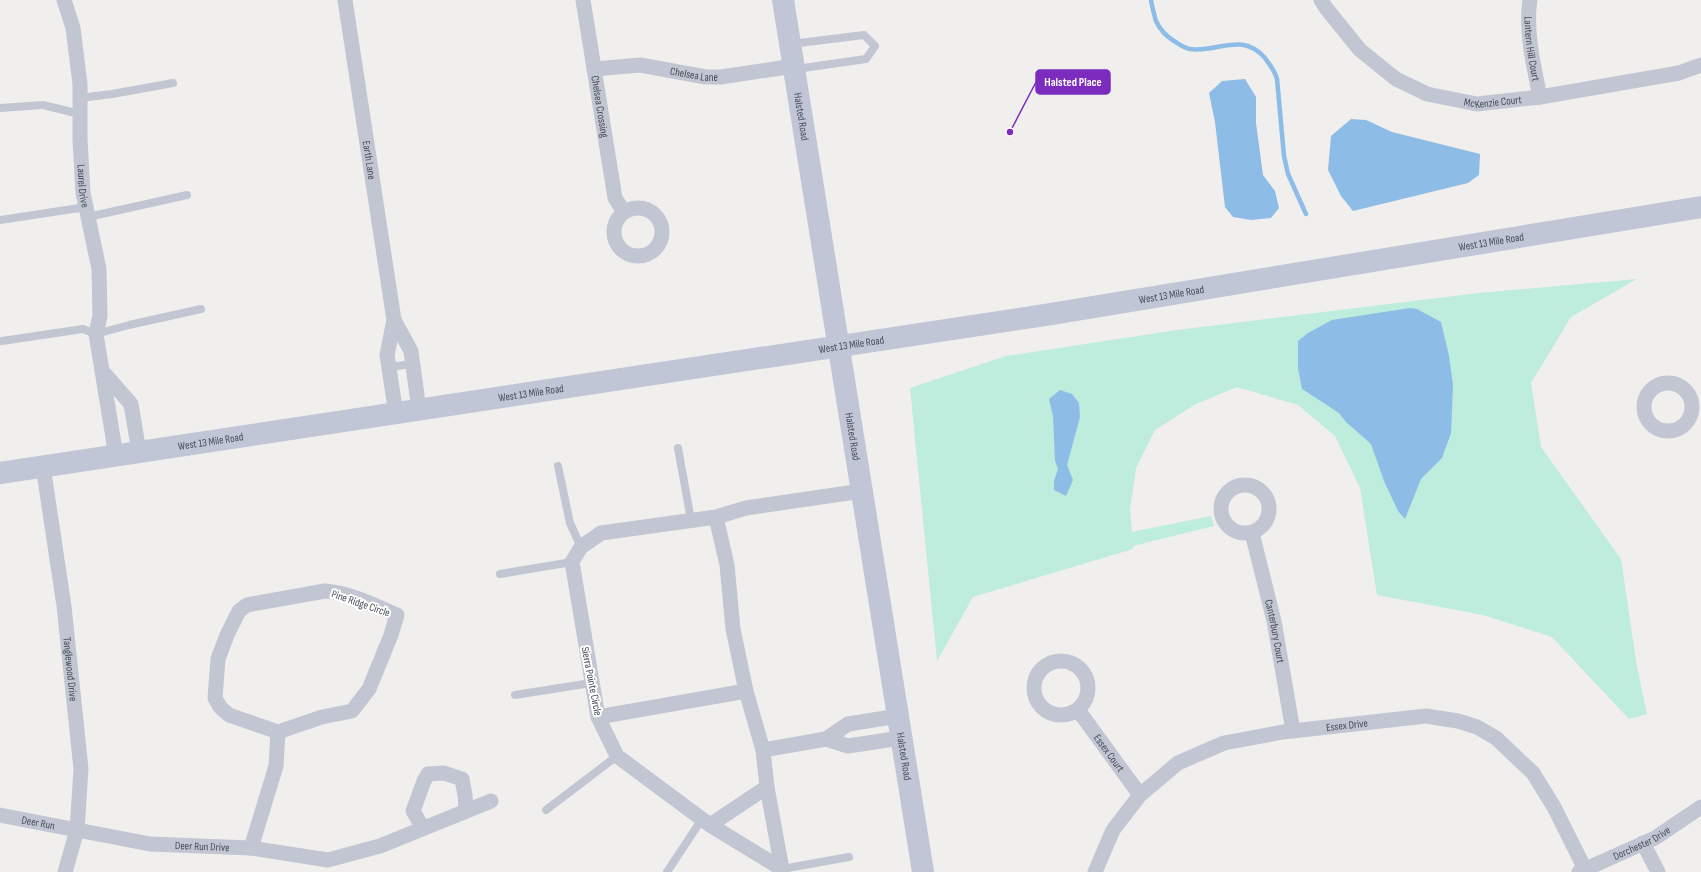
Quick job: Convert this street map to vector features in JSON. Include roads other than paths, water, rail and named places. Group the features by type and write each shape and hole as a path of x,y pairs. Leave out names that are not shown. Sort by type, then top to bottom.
{"street":[{"name":"Laurel Drive","path":"64,0 73,28 80,84 83,193 99,269 100,316 96,334 116,456"},
{"name":"Earth Lane","path":"345,0 394,320 387,355 396,414"},
{"name":"Chelsea Crossing","path":"583,0 615,198 624,212"},
{"name":"Halsted Road","path":"783,0 923,872"},
{"name":"McKenzie Court","path":"1321,0 1360,50 1396,79 1427,94 1477,104 1540,97 1679,73 1701,65"},
{"name":"Lantern Hill Court","path":"1530,0 1529,26 1533,64 1540,97"},
{"name":"Chelsea Lane","path":"594,69 640,65 706,77 721,77 794,68"},
{"name":"West 13 Mile Road","path":"0,473 1045,315 1701,207"},
{"name":"Earth Lane","path":"394,320 411,351 419,410"},
{"path":"103,372 131,404 139,452"},
{"name":"Tanglewood Drive","path":"43,466 64,606 81,769 77,830 65,872"},
{"path":"572,562 581,547 601,533 716,517 746,508 862,491"},
{"path":"716,517 727,565 733,629 746,691 763,750 767,787 782,870"},
{"name":"Canterbury Court","path":"1252,533 1274,621 1293,731"},
{"name":"Sierra Pointe Circle","path":"572,562 591,683 598,717 617,756 706,822 782,870"},
{"name":"Pine Ridge Circle","path":"325,591 366,602 397,615 391,635 369,689 352,711 322,717 278,732 229,715 220,707 215,698 218,659 238,611 247,604 325,591"},
{"path":"598,717 746,691"},
{"name":"Essex Court","path":"1078,710 1140,795"},
{"path":"763,750 826,739 848,724 898,716"},
{"name":"Essex Drive","path":"1095,872 1113,830 1140,795 1178,763 1224,743 1293,731 1426,716 1477,727 1496,738 1533,773 1554,807 1582,870"},
{"path":"251,848 276,766 278,732"},
{"path":"826,739 848,746 901,738"},
{"path":"424,828 413,811 428,774 435,772 444,773 462,779 464,785 466,811"},
{"path":"706,822 767,787"},
{"name":"Deer Run Drive","path":"77,830 150,844 251,848 330,866 491,801"},
{"name":"Dorchester Drive","path":"1582,870 1655,838 1701,807"},
{"name":"Deer Run","path":"0,815 77,830"},
{"path":"1643,843 1658,872"}],"lane":[{"path":"790,44 864,35 875,46 866,59 794,68"},
{"path":"80,98 174,83"},
{"path":"0,108 43,105 80,114"},
{"path":"0,220 87,212 187,195"},
{"path":"2,341 82,329 96,334 201,309"},
{"path":"389,367 412,364"},
{"path":"678,448 691,520"},
{"path":"558,466 570,522 581,547"},
{"path":"500,574 572,562"},
{"path":"515,695 591,683"},
{"path":"546,810 617,756"},
{"path":"667,872 706,822"},
{"path":"782,870 849,857"}],"water":[{"path":"1245,79 1256,97 1256,123 1263,175 1275,191 1279,208 1271,218 1251,220 1233,217 1225,207 1215,122 1209,93 1222,81"},
{"path":"1351,119 1366,120 1392,132 1480,154 1479,175 1468,183 1353,211 1341,196 1328,170 1331,136"},
{"path":"1410,308 1417,309 1441,322 1449,356 1453,385 1451,433 1442,458 1421,479 1405,519 1398,511 1384,481 1371,444 1346,422 1339,413 1302,389 1298,368 1298,341 1308,333 1332,320"},
{"path":"1060,390 1072,394 1079,403 1080,417 1067,465 1073,480 1066,496 1054,490 1054,481 1058,469 1055,461 1053,416 1049,399"}],"waterway":[{"path":"1151,0 1152,8 1159,27 1168,37 1184,47 1190,49 1200,49 1239,44 1256,50 1269,63 1277,79 1284,156 1288,174 1306,214"}],"place":[{"name":"Halsted Place","path":"1010,132"}]}
